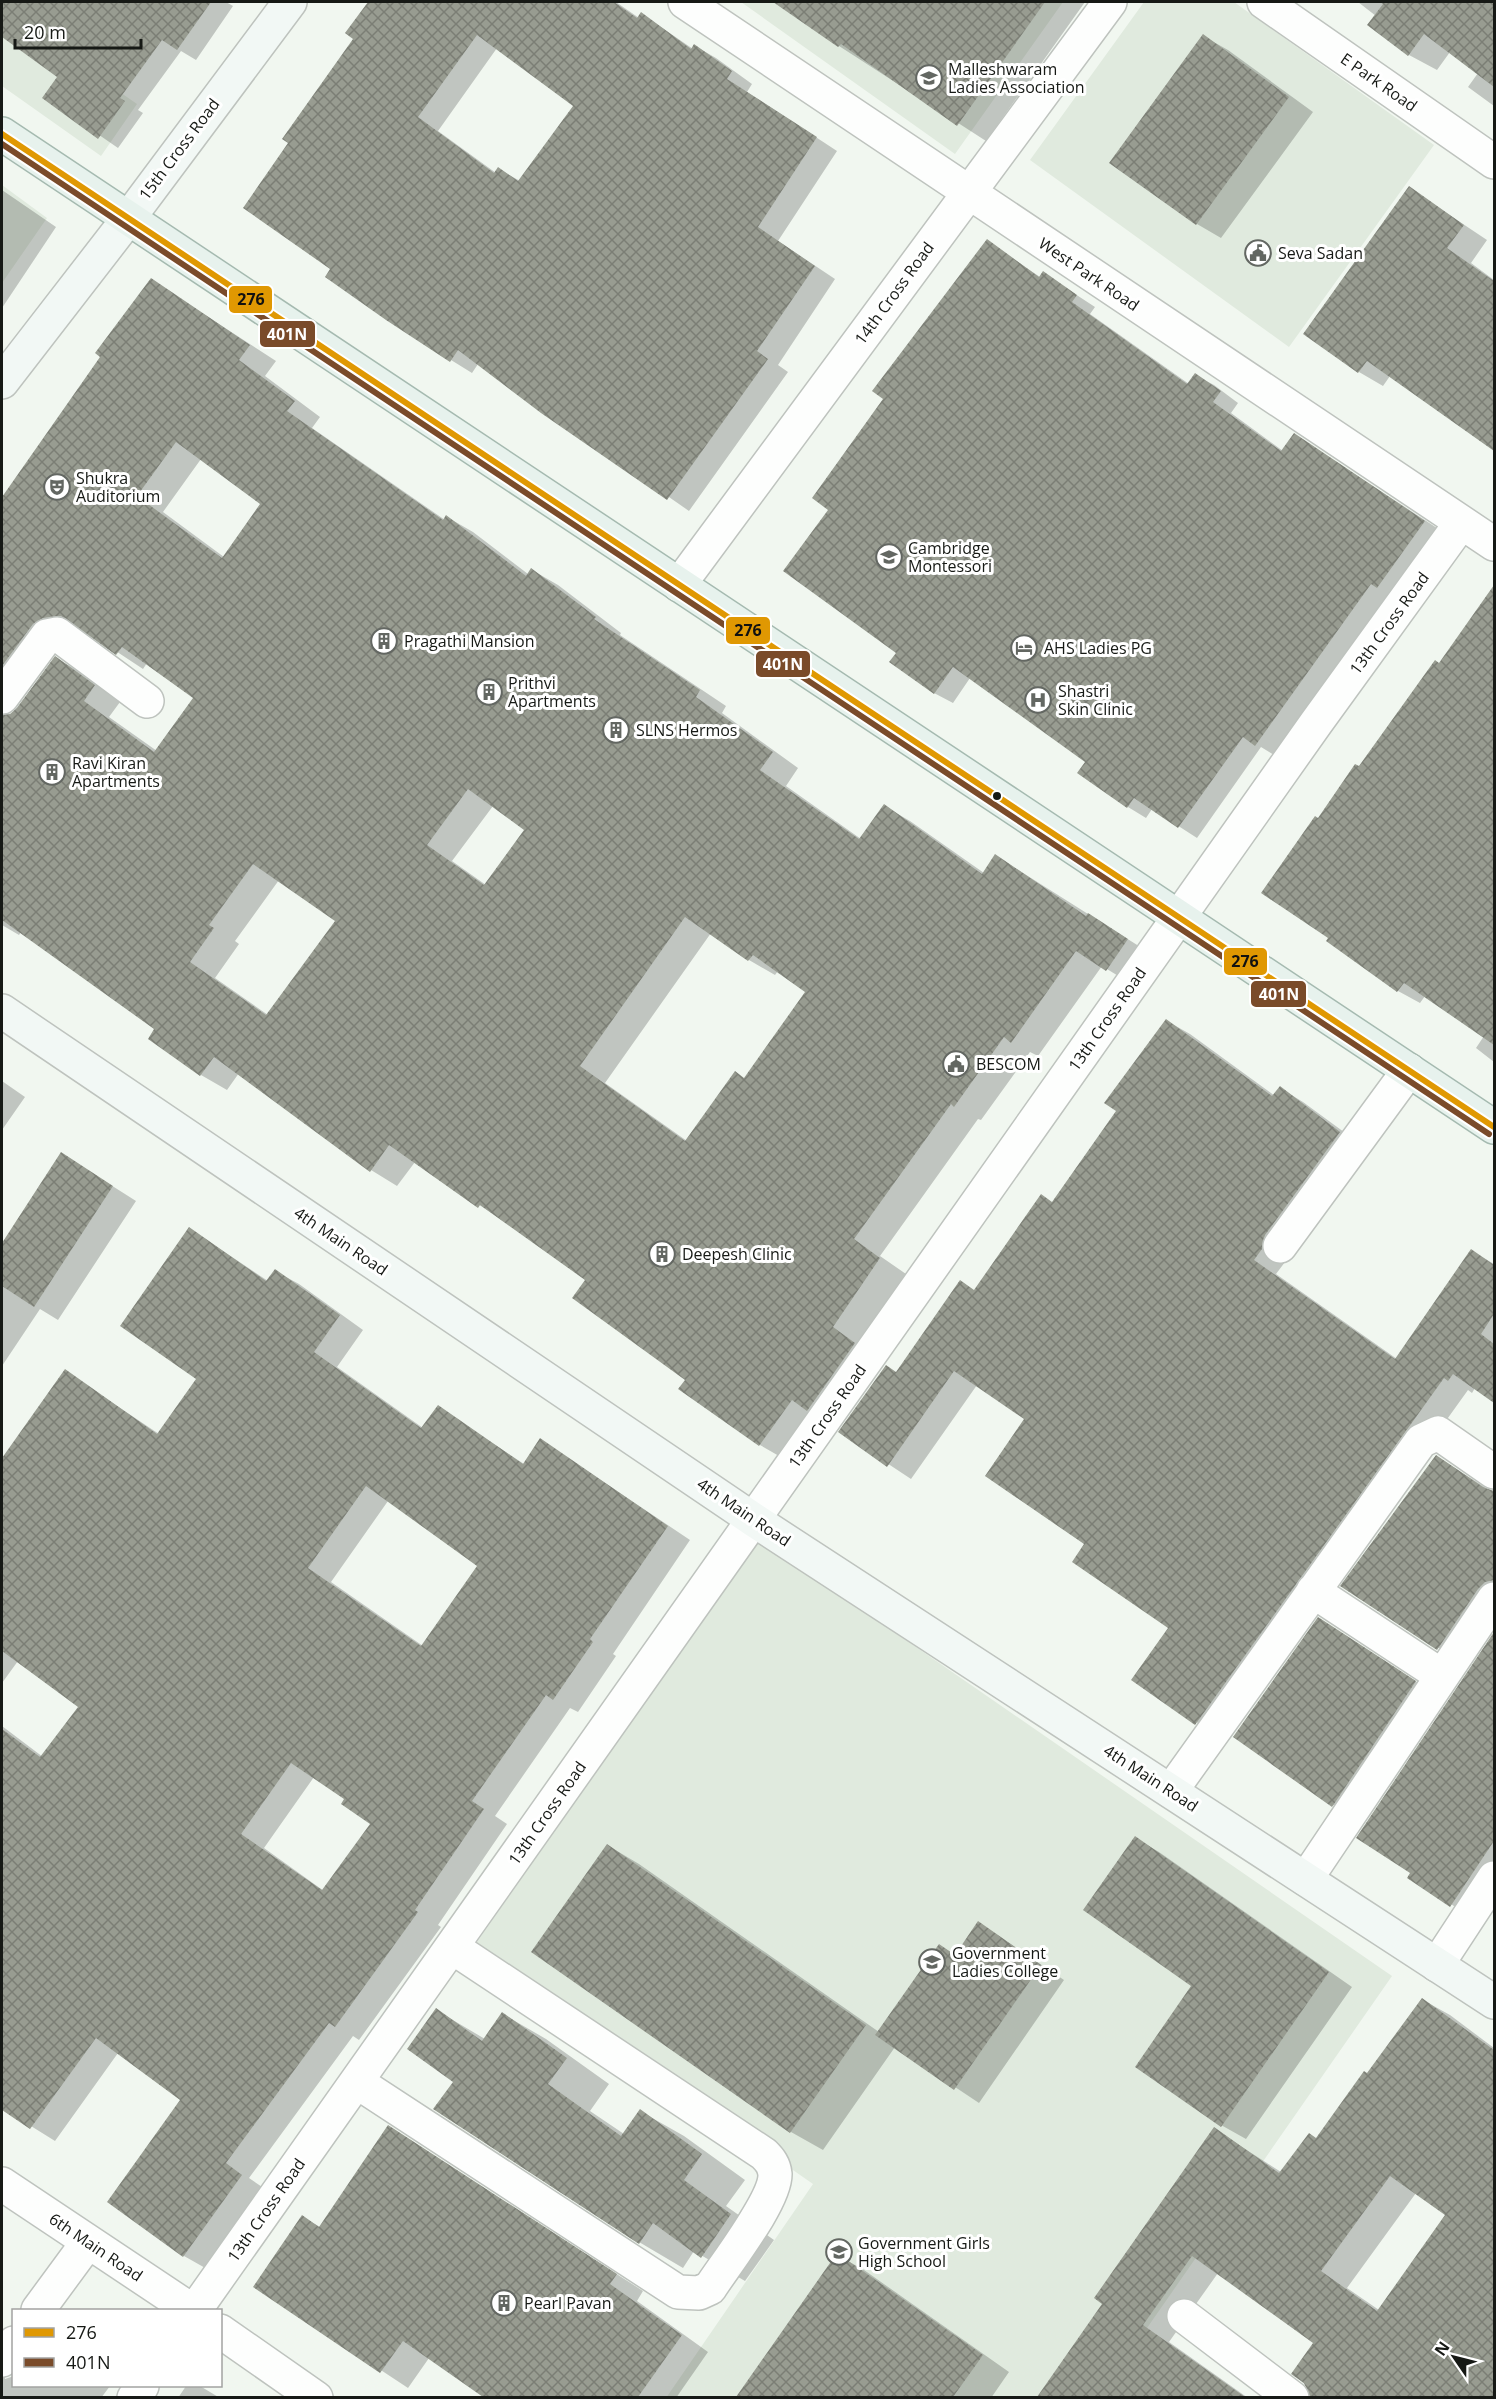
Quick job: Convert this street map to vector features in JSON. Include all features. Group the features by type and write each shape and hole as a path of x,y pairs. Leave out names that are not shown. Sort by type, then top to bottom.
{"main road":[{"path":"2,134 1494,1127"}],"street":[{"name":"15th Cross Road","path":"2,382 128,219 290,2"},
{"name":"West Park Road","path":"686,2 1494,544"},
{"name":"14th Cross Road","path":"679,585 1110,2"},
{"name":"E Park Road","path":"1264,2 1494,162"},
{"name":"13th Cross Road","path":"194,2309 357,2082 1179,917 1461,523"},
{"path":"2,697 47,636 57,634 147,701"},
{"name":"4th Main Road","path":"2,1011 754,1520 1494,2002"},
{"path":"1280,1246 1410,1070"},
{"path":"1171,1791 1425,1437 1438,1433 1494,1472"},
{"path":"1313,1591 1442,1676"},
{"path":"1306,1879 1494,1599"},
{"path":"1437,1965 1494,1878"},
{"path":"357,2082 678,2292 699,2293 710,2288 771,2195 775,2171 771,2161 764,2154 452,1947"},
{"name":"6th Main Road","path":"2,2184 191,2309"},
{"path":"39,2309 88,2242"},
{"path":"1184,2316 1292,2397"},
{"path":"222,2332 316,2397"},
{"path":"2,2360 12,2346"}],"shaded area":[{"path":"2,2 101,2 65,54 137,104 101,156 2,86"},
{"name":"Malleshwaram Ladies Association","path":"741,2 1063,2 955,154"},
{"name":"Seva Sadan","path":"1144,2 1234,2 1434,145 1289,347 1030,160"},
{"path":"2,185 47,218 2,283"},
{"name":"Government Ladies College","path":"757,1537 1392,1976 1099,2397 666,2398 813,2184 473,1948"}],"building":[{"path":"2,2 211,2 177,50 162,40 120,98 125,101 98,139 42,98 57,77 2,37"},
{"path":"368,2 614,2 637,18 641,12 691,49 694,44 732,71 727,79 817,137 758,227 815,266 757,351 768,359 667,500 541,413 458,350 450,362 386,320 325,277 330,269 243,208 288,143 282,139 353,39 345,33","holes":["477,35 573,106 518,181 498,167 494,173 418,117"]},
{"name":"Malleshwaram Ladies Association","path":"773,2 1045,2 957,126 841,44 838,47"},
{"path":"1380,2 1494,2 1494,87 1424,34 1408,56 1367,25 1383,4"},
{"path":"1203,34 1289,97 1196,225 1109,163"},
{"path":"1409,186 1464,225 1447,248 1494,281 1494,451 1367,361 1358,373 1303,334"},
{"path":"987,239 1039,277 1043,271 1077,295 1072,302 1187,384 1195,373 1221,391 1213,402 1281,451 1294,433 1425,521 1377,588 1371,584 1255,746 1243,737 1178,828 1134,798 1127,808 1077,773 1085,762 953,667 934,694 889,662 896,653 783,571 828,510 812,498 883,399 872,391"},
{"path":"151,278 250,345 239,360 295,401 287,411 443,520 446,515 526,576 531,568 596,617 594,619 700,690 696,697 773,752 760,770 859,839 884,804 982,874 995,854 1086,916 1088,913 1128,939 1106,971 1076,951 1011,1043 1004,1037 954,1107 951,1104 854,1239 880,1258 833,1327 855,1343 807,1411 792,1400 759,1446 678,1389 685,1380 572,1298 585,1280 480,1205 478,1208 389,1145 370,1172 214,1057 200,1076 148,1039 154,1029 2,920 2,715 10,714 17,708 55,656 95,685 84,701 154,752 193,698 122,647 116,655 61,616 43,618 33,624 2,666 2,497 100,357 95,353","holes":["176,442 260,504 222,558 137,496","468,789 524,830 484,885 427,845","253,864 335,921 266,1015 190,962 214,928 209,925","685,917 748,961 753,955 805,992 744,1078 735,1071 685,1141 580,1066"]},
{"path":"1494,585 1494,1045 1404,983 1397,992 1326,941 1328,938 1261,893 1315,816 1318,818 1355,764 1359,766 1435,660 1439,663"},
{"path":"1166,1019 1272,1096 1280,1086 1340,1132 1265,1235 1262,1249 1254,1260 1395,1359 1471,1249 1494,1265 1494,1314 1481,1334 1494,1344 1494,1403 1453,1374 1448,1381 1444,1378 1195,1725 1131,1680 1168,1628 1072,1562 1084,1544 985,1476 1024,1419 954,1371 887,1467 838,1432 886,1365 896,1372 960,1280 974,1290 1041,1194 1052,1202 1116,1111 1104,1103"},
{"path":"61,1152 113,1186 34,1307 2,1286 2,1243"},
{"path":"189,1227 266,1281 275,1269 340,1315 314,1352 421,1428 438,1405 523,1464 540,1438 668,1526 590,1639 593,1642 553,1700 546,1695 472,1801 484,1809 415,1910 418,1912 335,2027 329,2023 226,2163 242,2175 183,2257 107,2202 180,2100 96,2038 30,2129 2,2110 2,1729 40,1757 78,1707 2,1651 2,1458 65,1369 157,1434 196,1379 120,1326","holes":["366,1486 477,1566 421,1646 308,1568","291,1763 344,1799 341,1804 370,1824 322,1890 241,1834"]},
{"path":"1436,1455 1483,1487 1494,1491 1494,1580 1485,1582 1478,1589 1437,1650 1340,1586"},
{"path":"1318,1617 1416,1681 1332,1807 1233,1737"},
{"path":"1494,1632 1494,1841 1450,1907 1407,1878 1410,1873 1356,1838"},
{"path":"1135,1836 1329,1972 1221,2127 1135,2067 1191,1986 1083,1910"},
{"path":"607,1844 866,2025 790,2133 531,1952"},
{"path":"978,1921 1041,1965 954,2090 875,2035 939,1944 955,1955"},
{"path":"1422,1998 1494,2050 1494,2397 1310,2397 1304,2383 1291,2374 1313,2343 1192,2256 1143,2325 1245,2397 1037,2397 1102,2304 1094,2298 1214,2127 1279,2173 1309,2133 1316,2138 1364,2071 1367,2073","holes":["1390,2176 1445,2215 1377,2311 1321,2271"]},
{"path":"436,2008 482,2041 502,2012 567,2058 548,2084 621,2136 640,2109 702,2154 684,2180 731,2214 701,2258 653,2223 639,2244 433,2109 453,2082 407,2049"},
{"path":"388,2125 617,2274 610,2284 682,2335 638,2397 483,2397 403,2341 380,2373 253,2287 302,2215 319,2227"},
{"path":"837,2253 983,2355 953,2397 736,2397"}],"transit line":[{"name":"276","path":"2,134 1494,1127"},
{"name":"401N","path":"2,144 1489,1134"}],"place":[{"name":"Malleshwaram Ladies Association","path":"929,78"},
{"name":"Seva Sadan","path":"1258,253"},
{"name":"Shukra Auditorium","path":"57,487"},
{"name":"Cambridge Montessori","path":"889,557"},
{"name":"Pragathi Mansion","path":"384,641"},
{"name":"AHS Ladies PG","path":"1024,648"},
{"name":"Prithvi Apartments","path":"489,692"},
{"name":"Shastri Skin Clinic","path":"1038,700"},
{"name":"SLNS Hermos","path":"616,730"},
{"name":"Ravi Kiran Apartments","path":"52,772"},
{"name":"BESCOM","path":"956,1064"},
{"name":"Deepesh Clinic","path":"662,1254"},
{"name":"Government Ladies College","path":"932,1962"},
{"name":"Government Girls High School","path":"839,2252"},
{"name":"Pearl Pavan","path":"504,2303"}]}
